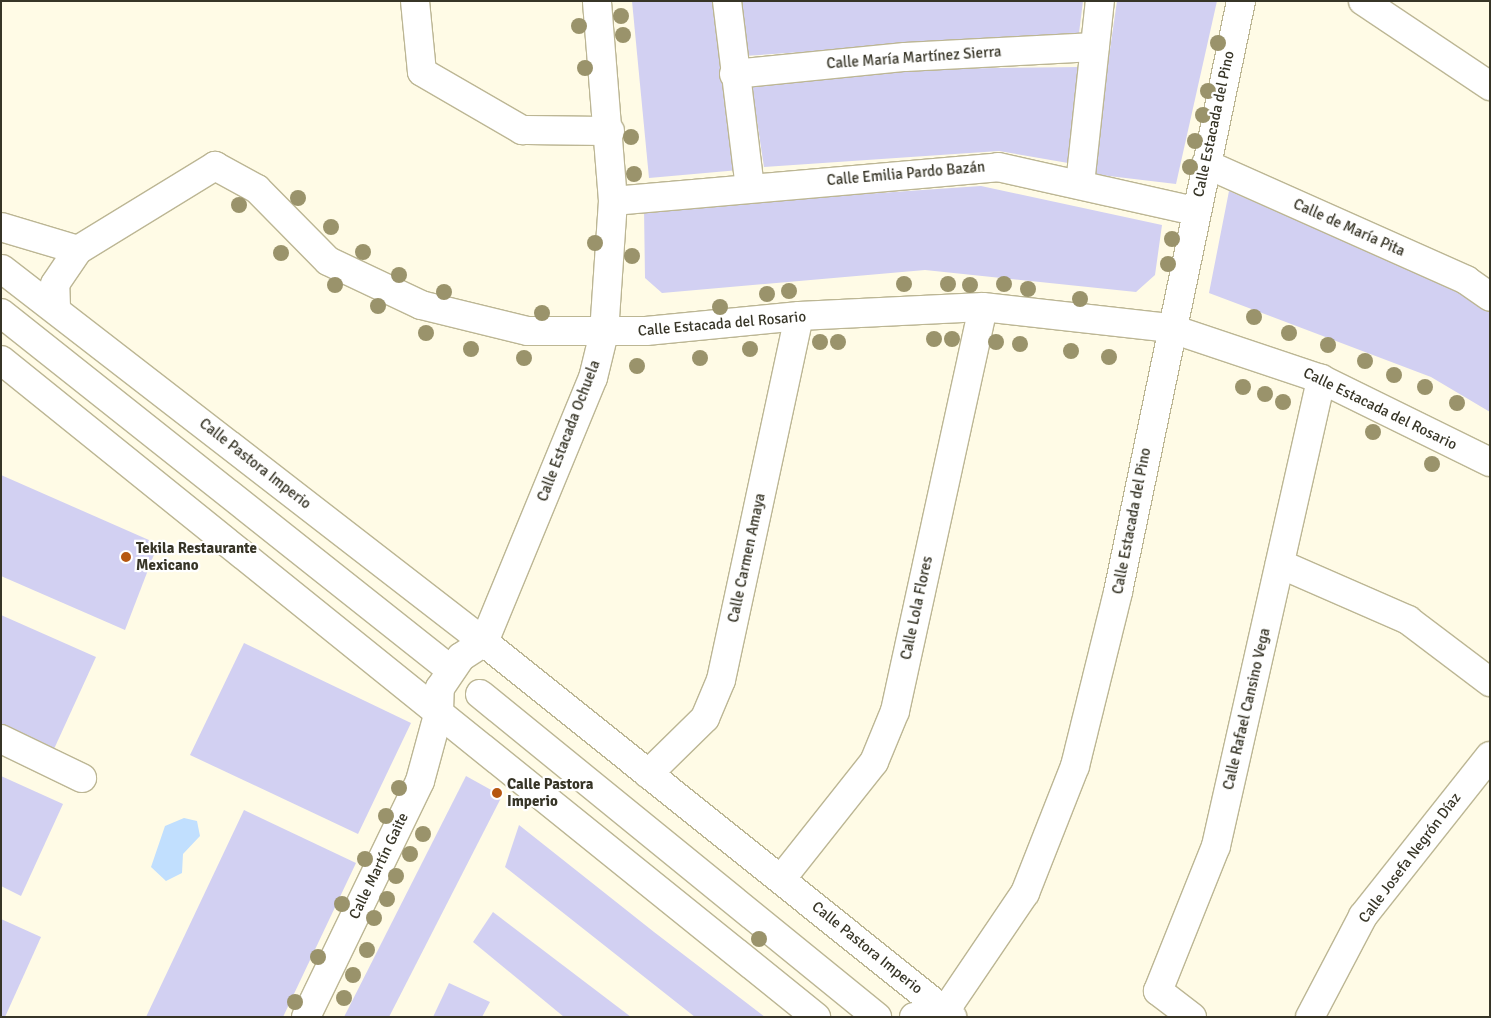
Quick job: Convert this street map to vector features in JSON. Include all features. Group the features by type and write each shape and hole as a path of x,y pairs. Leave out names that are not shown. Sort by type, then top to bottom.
{"street":[{"path":"415,1 422,72 522,130 610,131"},
{"name":"Calle Estacada Ochuela","path":"484,642 593,378 604,333 613,201 610,131 597,1"},
{"path":"727,1 734,74 750,187"},
{"path":"1080,184 1100,1"},
{"name":"Calle Estacada del Pino","path":"947,1015 1025,893 1075,766 1118,592 1169,328 1241,1"},
{"path":"1363,1 1490,86"},
{"name":"Calle María Martínez Sierra","path":"734,74 905,57 1095,47"},
{"name":"Calle de María Pita","path":"1206,164 1466,280 1490,297"},
{"name":"Calle Estacada del Rosario","path":"78,250 215,166 257,190 328,261 421,305 528,331 604,333 799,316 983,307 1169,328 1322,379 1490,462"},
{"name":"Calle Emilia Pardo Bazán","path":"613,201 750,187 998,167 1196,211"},
{"path":"1,227 78,250 55,284 56,307"},
{"path":"1,236 2,270"},
{"name":"Calle Pastora Imperio","path":"2,270 56,307 484,642 648,774 782,878 947,1015"},
{"name":"Calle Lola Flores","path":"782,878 874,762 895,711 983,307"},
{"path":"1,313 451,670"},
{"name":"Calle Carmen Amaya","path":"648,774 705,718 721,680 799,316"},
{"path":"1,360 439,711 816,1017"},
{"name":"Calle Rafael Cansino Vega","path":"1192,1017 1158,991 1216,846 1322,379"},
{"path":"1280,564 1408,620 1490,682"},
{"path":"439,711 468,712 480,694 491,674 484,642"},
{"name":"Calle Martín Gaite","path":"306,1017 420,781 439,711 440,688 460,657 484,642"},
{"path":"480,694 877,1017"},
{"path":"1,739 82,778"},
{"name":"Calle Josefa Negrón Díaz","path":"1310,1017 1363,916 1490,756"},
{"path":"914,1017 947,1015"}],"water":[{"path":"184,818 197,821 200,836 183,854 182,873 166,881 151,867 165,826"}],"building":[{"path":"632,1 716,1 739,170 649,178"},
{"path":"737,1 1083,1 1079,33 744,56"},
{"path":"1117,1 1217,1 1176,184 1092,174"},
{"path":"1081,67 1068,163 999,151 764,167 751,82 923,69"},
{"path":"981,186 1162,225 1155,275 1136,292 925,270 662,293 645,278 644,209"},
{"path":"1229,191 1458,290 1490,312 1490,412 1431,377 1209,293"},
{"path":"1,475 158,544 125,630 1,576"},
{"path":"1,615 96,657 54,749 1,724"},
{"path":"244,643 411,723 358,834 190,755"},
{"path":"1,776 63,804 21,896 1,886"},
{"path":"466,776 502,796 389,1017 344,1017"},
{"path":"244,810 356,863 283,1017 146,1017"},
{"path":"519,825 765,1017 695,1017 505,867"},
{"path":"493,912 631,1017 564,1017 473,942"},
{"path":"1,919 41,937 5,1017 1,1017"},
{"path":"449,983 490,1002 482,1017 433,1017"}],"place":[{"name":"Tekila Restaurante Mexicano","path":"126,557"},
{"name":"Calle Pastora Imperio","path":"497,793"}]}
